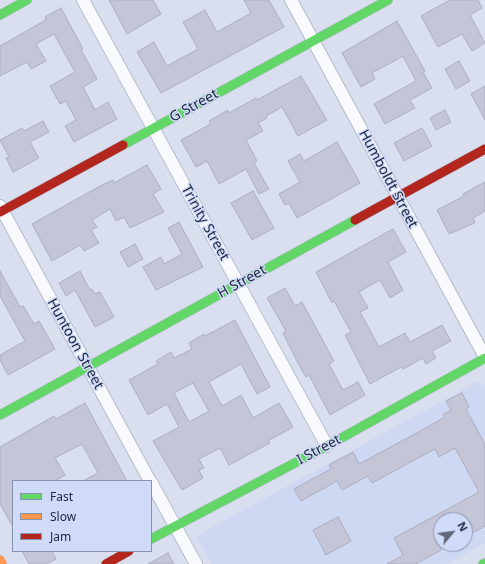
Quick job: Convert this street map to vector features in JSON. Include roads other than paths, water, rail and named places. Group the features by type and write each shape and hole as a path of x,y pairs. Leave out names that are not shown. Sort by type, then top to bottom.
{"main road":[{"path":"0,15 27,0"},
{"name":"G Street","path":"1,209 154,128 388,0"},
{"name":"H Street","path":"0,415 485,150"},
{"name":"I Street","path":"152,538 327,446 485,358"},
{"path":"106,564 127,552"},
{"path":"0,560 2,564"}],"street":[{"name":"Trinity Street","path":"83,0 327,446"},
{"name":"Humboldt Street","path":"290,0 485,358"},
{"name":"Huntoon Street","path":"1,209 150,480"},
{"name":"Huntoon Street","path":"152,484 196,564"}]}
